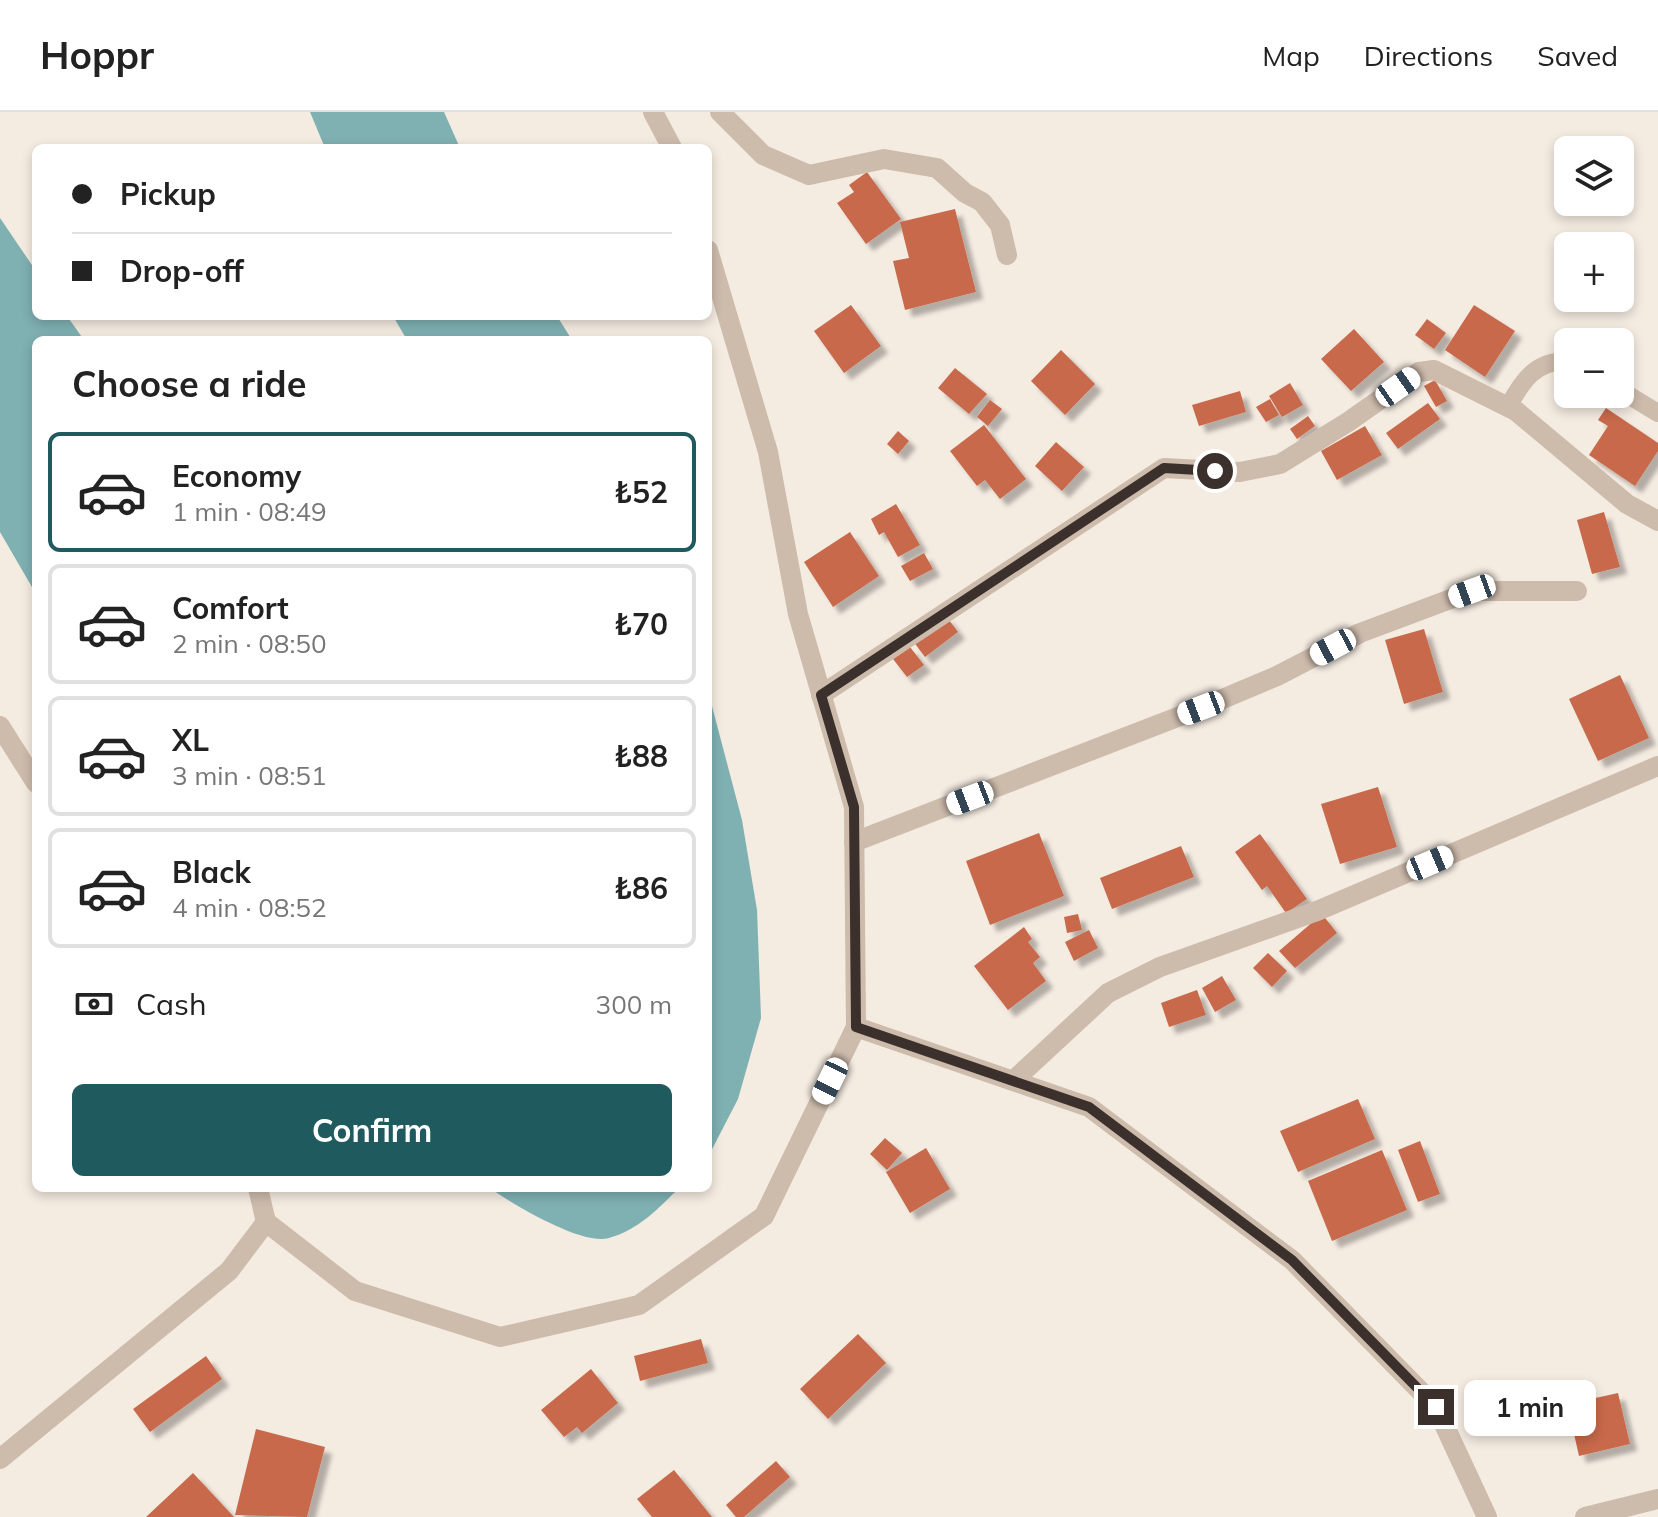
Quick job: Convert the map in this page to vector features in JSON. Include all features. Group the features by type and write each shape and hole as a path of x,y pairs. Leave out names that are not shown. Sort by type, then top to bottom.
{"street":[{"path":"653,112 670,144"},
{"path":"720,112 763,155 809,175 884,159 937,168 965,193 982,202 1000,225 1007,255"},
{"path":"259,1192 266,1222 355,1291 500,1337 639,1305 764,1216 856,1027 854,807 798,614 768,452 712,263"},
{"path":"821,695 1164,468 1240,472 1280,464 1348,422 1419,372 1434,370 1508,407 1553,440 1627,504 1658,521"},
{"path":"854,842 1201,708 1277,676 1360,633 1472,591 1577,591"},
{"path":"0,726 32,777"},
{"path":"1013,1081 1108,993 1160,967 1317,911 1658,766"},
{"path":"856,1027 1089,1107 1292,1260 1436,1407 1487,1517"},
{"path":"0,1459 229,1271 266,1222"},
{"path":"1585,1517 1658,1499"}],"lane":[{"path":"1508,407 1521,382 1548,362 1554,362"},
{"path":"1634,398 1658,413"}],"water":[{"path":"310,112 444,112 458,144 323,144"},
{"path":"0,218 32,265 32,320 70,320 81,336 32,336 32,587 0,532"},
{"path":"395,320 560,320 570,336 405,336"},
{"path":"712,706 742,820 757,910 761,1018 738,1099 712,1149"},
{"path":"496,1192 675,1192 638,1224 609,1238 597,1239 566,1230"}],"building":[{"path":"867,172 901,219 866,244 837,203 854,192 849,185"},
{"path":"955,209 976,292 905,310 893,261 909,258 900,222"},
{"path":"851,305 881,346 844,373 814,331"},
{"path":"1474,305 1515,331 1485,377 1445,350"},
{"path":"1427,319 1446,333 1434,349 1415,335"},
{"path":"1354,329 1384,362 1351,391 1321,359"},
{"path":"1061,350 1095,384 1065,415 1031,381"},
{"path":"955,368 987,394 969,414 938,388"},
{"path":"1435,380 1447,401 1436,407 1424,386"},
{"path":"1290,383 1303,405 1282,417 1269,396"},
{"path":"1240,391 1246,412 1199,426 1192,405"},
{"path":"1270,399 1279,415 1266,422 1256,407"},
{"path":"990,400 1002,409 988,426 977,417"},
{"path":"1428,403 1440,419 1398,449 1386,433"},
{"path":"1606,408 1658,443 1658,451 1635,486 1589,455 1608,426 1598,420"},
{"path":"1308,416 1315,426 1297,439 1290,429"},
{"path":"984,425 1026,479 1000,499 985,480 977,486 950,451"},
{"path":"1365,426 1382,455 1337,480 1321,451"},
{"path":"898,431 909,441 898,454 887,444"},
{"path":"1056,442 1084,467 1062,491 1035,466"},
{"path":"896,504 920,545 898,557 884,532 879,535 871,519"},
{"path":"1604,512 1620,567 1592,574 1577,520"},
{"path":"850,532 879,576 833,607 804,562"},
{"path":"924,553 933,569 910,581 901,566"},
{"path":"946,616 958,632 925,657 913,641"},
{"path":"1424,629 1443,692 1404,704 1385,640"},
{"path":"910,647 924,665 907,677 893,659"},
{"path":"1620,675 1649,738 1598,761 1569,699"},
{"path":"1378,787 1397,847 1340,864 1321,804"},
{"path":"1039,833 1064,896 990,925 966,861"},
{"path":"1260,834 1307,899 1286,913 1267,886 1262,890 1235,852"},
{"path":"1181,846 1194,877 1112,909 1100,878"},
{"path":"1078,914 1082,930 1067,933 1064,917"},
{"path":"1322,914 1337,933 1295,968 1279,951"},
{"path":"1024,927 1032,939 1028,942 1040,957 1033,963 1046,981 1008,1010 974,966"},
{"path":"1089,930 1098,948 1074,961 1065,942"},
{"path":"1268,953 1287,971 1272,987 1253,968"},
{"path":"1222,976 1236,1000 1215,1012 1202,988"},
{"path":"1197,990 1206,1015 1169,1027 1161,1003"},
{"path":"1358,1099 1375,1139 1298,1172 1280,1131"},
{"path":"885,1138 902,1153 887,1170 870,1154"},
{"path":"1420,1141 1440,1194 1418,1202 1398,1150"},
{"path":"926,1148 950,1189 910,1213 886,1172"},
{"path":"1382,1150 1407,1210 1332,1241 1308,1181"},
{"path":"858,1334 886,1363 828,1419 800,1389"},
{"path":"701,1339 708,1363 640,1381 634,1356"},
{"path":"206,1356 222,1379 150,1432 133,1409"},
{"path":"591,1369 618,1403 582,1433 577,1427 564,1437 541,1410"},
{"path":"1618,1393 1630,1444 1579,1456 1572,1425 1587,1422 1582,1401"},
{"path":"1570,1402 1574,1417 1557,1420 1555,1406"},
{"path":"256,1429 325,1447 307,1517 235,1515"},
{"path":"776,1461 790,1477 744,1517 736,1517 726,1505"},
{"path":"674,1470 712,1517 652,1517 637,1499"},
{"path":"193,1473 234,1517 146,1517"}],"route":[{"path":"1215,471 1164,468 821,695 854,807 856,1027 1089,1107 1292,1260 1436,1407"}]}
